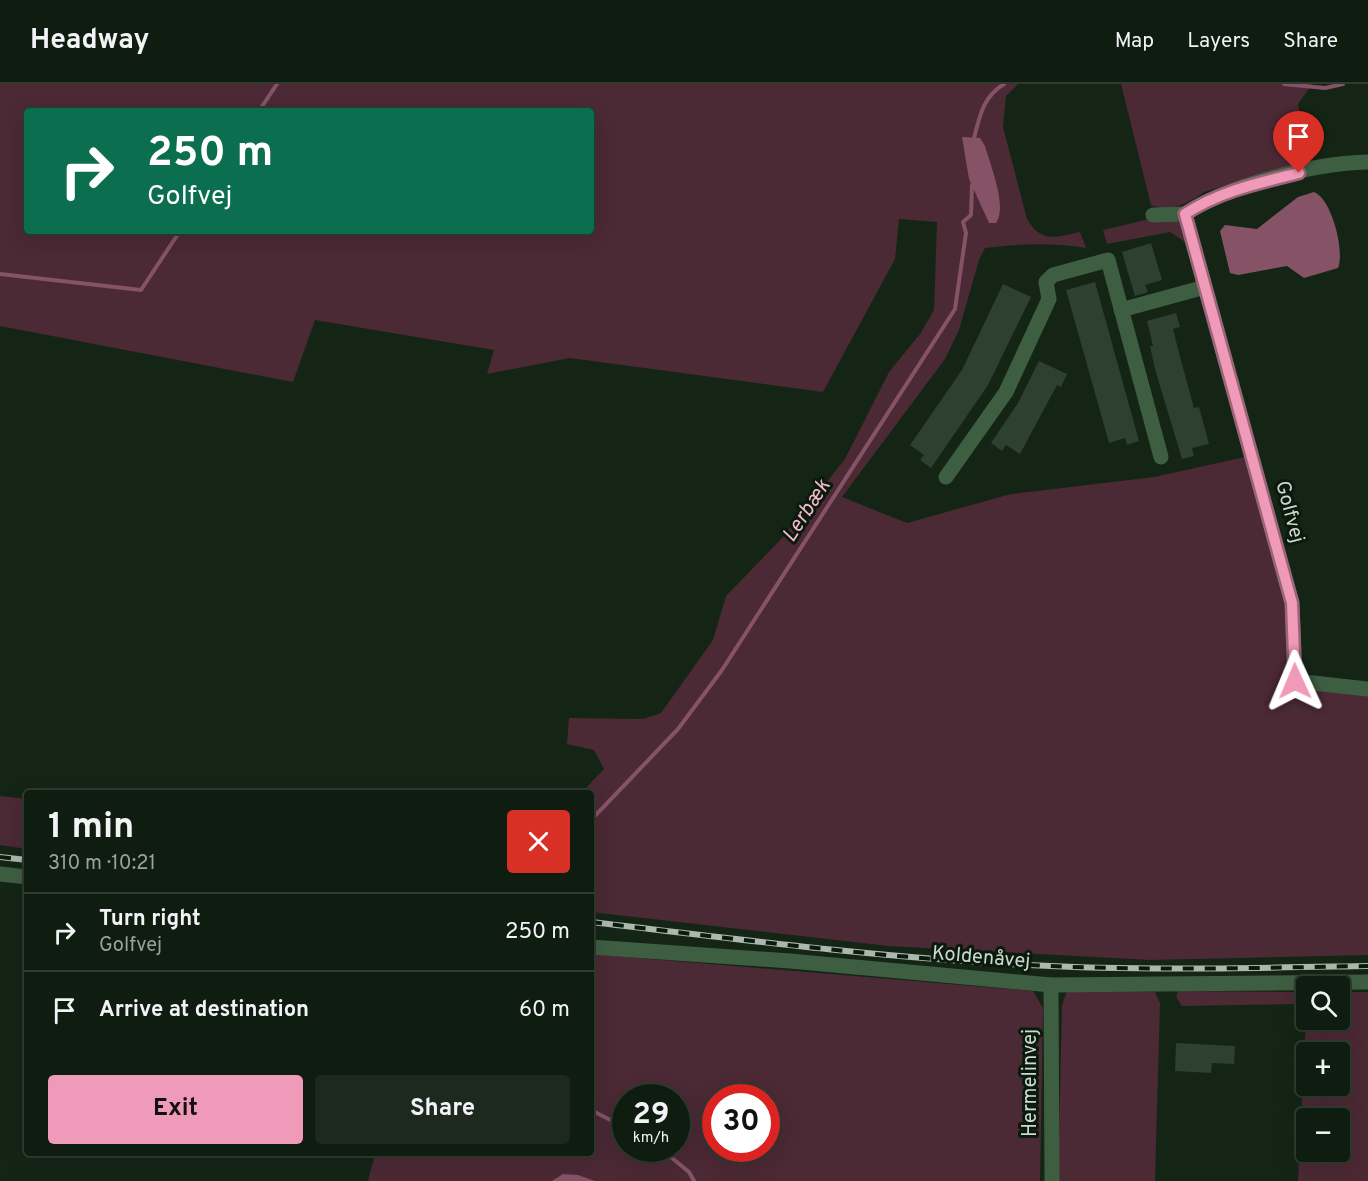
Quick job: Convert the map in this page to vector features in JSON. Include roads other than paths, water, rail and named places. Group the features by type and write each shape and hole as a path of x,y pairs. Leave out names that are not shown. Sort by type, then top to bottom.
{"street":[{"path":"1153,215 1185,214 1204,201 1237,189 1320,167 1368,162"},
{"name":"Golfvej","path":"1185,214 1292,603 1295,681 1368,689"},
{"path":"946,477 1006,392 1049,299 1046,282 1053,275 1108,260 1161,457"},
{"path":"1121,310 1205,287"},
{"path":"0,874 24,878"},
{"name":"Koldenåvej","path":"594,947 790,961 1051,985 1368,982"},
{"name":"Hermelinvej","path":"1051,985 1052,1181"}],"waterway":[{"path":"261,108 277,84"},
{"name":"Lerbæk","path":"974,138 987,101 1004,84"},
{"name":"Lerbæk","path":"1284,84 1325,88 1343,84"},
{"name":"Lerbæk","path":"594,817 678,729 722,670 955,309 966,233 963,222 971,215 972,185"},
{"path":"0,274 141,290 178,234"},
{"name":"Lerbæk","path":"594,1112 612,1121"},
{"name":"Lerbæk","path":"677,1162 689,1172 694,1181"}],"railway":[{"path":"0,857 24,860"},
{"path":"594,922 864,953 973,962 1156,968 1368,966"}]}
